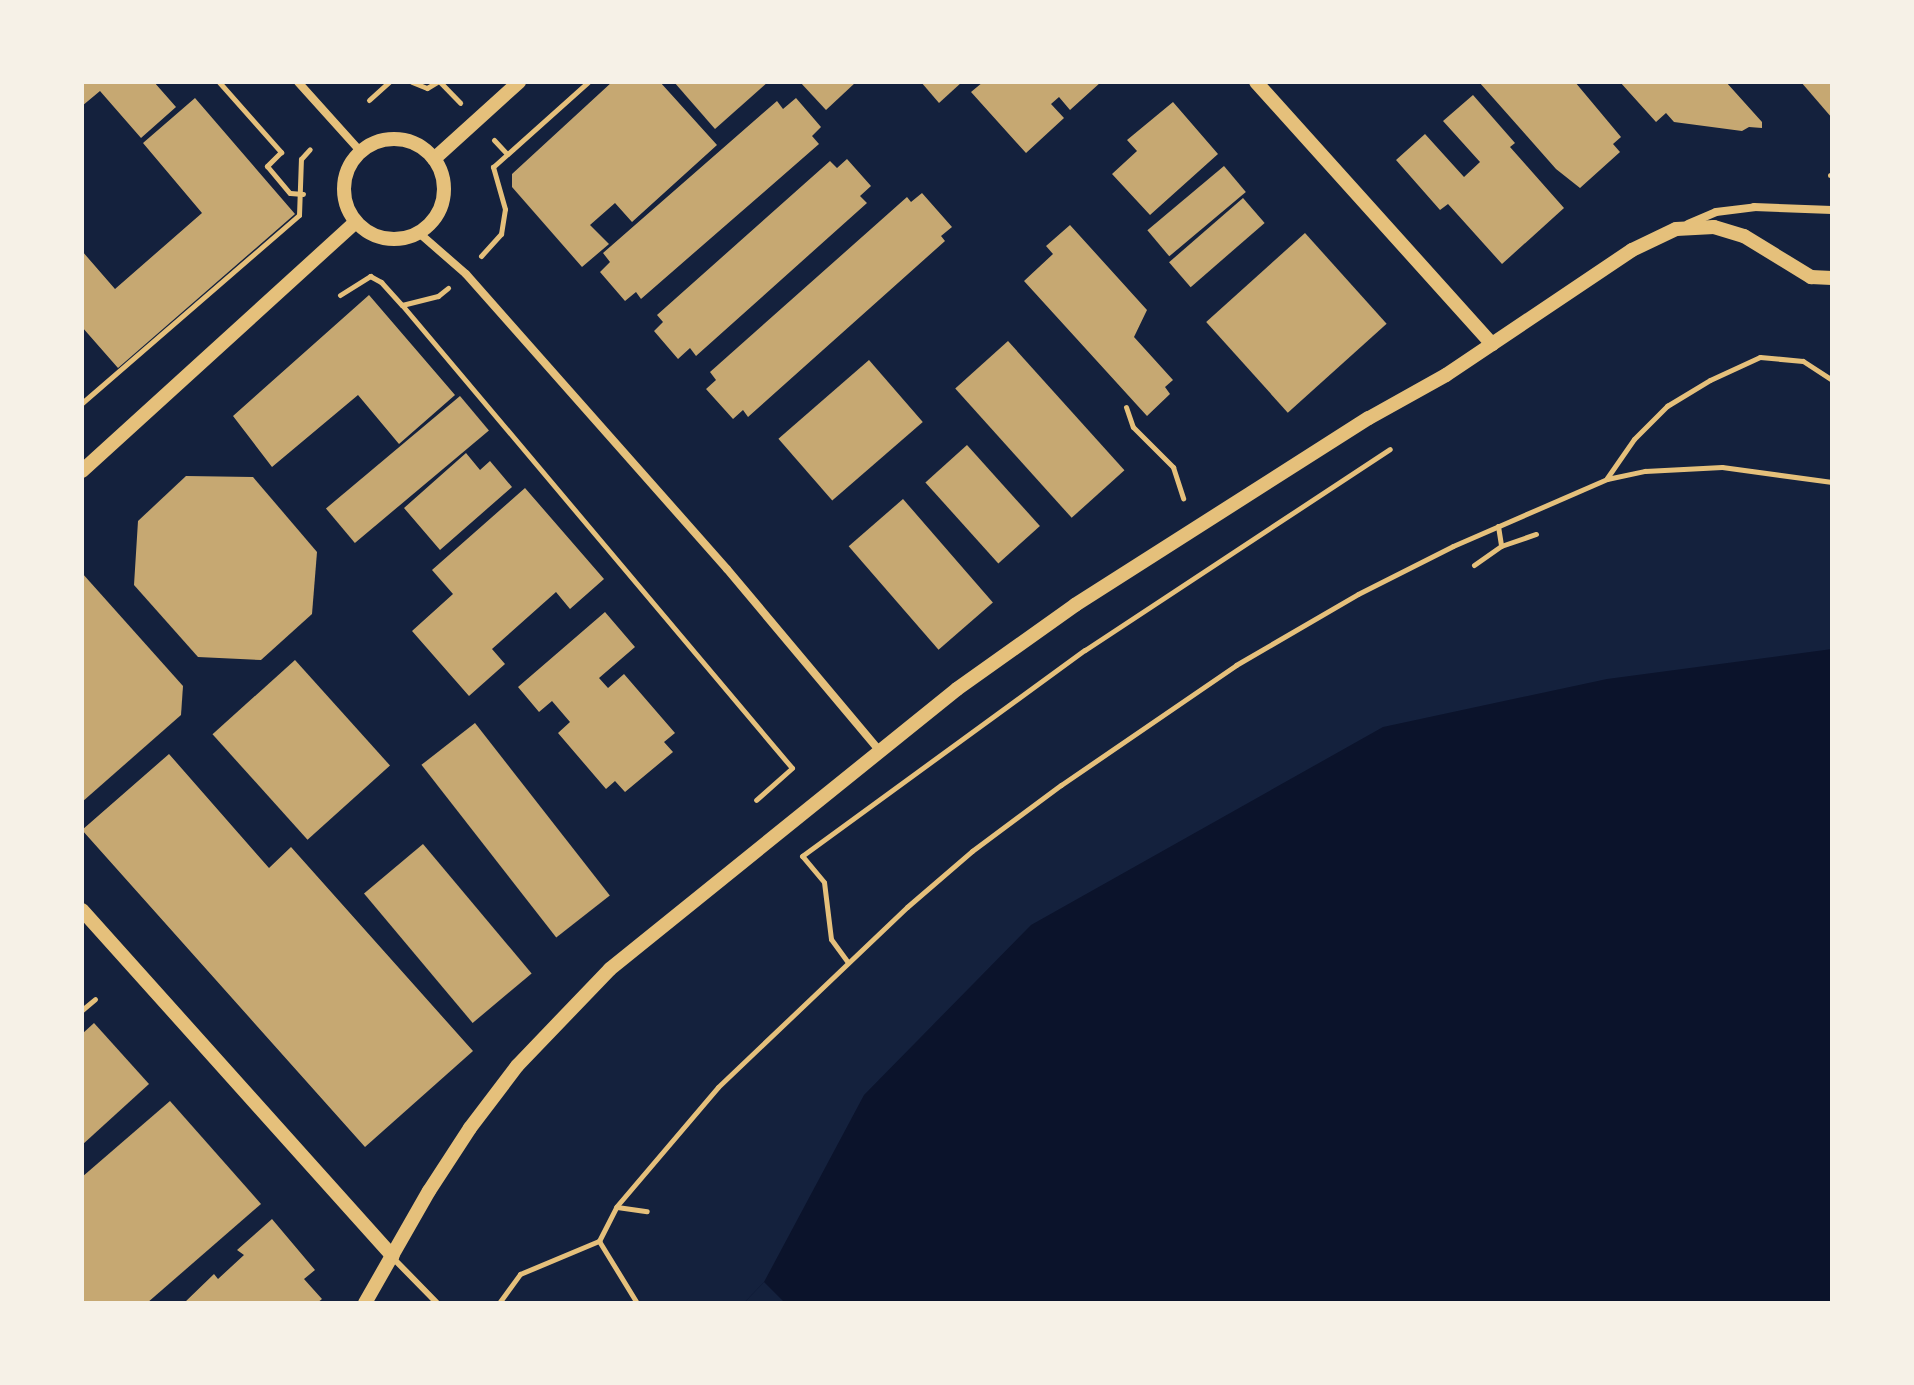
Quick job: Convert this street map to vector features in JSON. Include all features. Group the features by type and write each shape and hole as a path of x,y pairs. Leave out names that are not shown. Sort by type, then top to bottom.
{"street":[{"path":"298,82 361,152"},
{"path":"434,159 519,82"},
{"path":"1256,82 1492,344"},
{"path":"393,139 423,149 434,159 443,179 444,196 438,213 419,233 401,239 384,238 369,233 356,222 345,197 344,185 349,168 361,152 376,143 393,139"},
{"path":"365,1303 470,1128 517,1066 610,969 957,689 1075,605 1369,418 1423,389 1632,250 1716,212 1754,207 1832,210"},
{"path":"82,471 356,222"},
{"path":"1676,229 1714,227 1744,236 1811,277 1832,278"},
{"path":"419,233 466,274 727,569 879,750"},
{"path":"82,910 392,1256"}],"lane":[{"path":"392,1256 437,1303"}],"path":[{"path":"219,82 281,152 267,166 290,193 303,194"},
{"path":"369,100 389,82"},
{"path":"412,82 427,88 437,82"},
{"path":"402,305 438,296 466,274 501,234 505,209 493,167 588,82"},
{"path":"82,403 299,215 303,194 301,159 310,149"},
{"path":"340,295 370,276 381,282 792,768 756,800"},
{"path":"1607,479 1634,439 1667,406 1710,380 1760,357 1803,361 1832,380"},
{"path":"1126,407 1133,427 1173,467 1183,498"},
{"path":"847,961 831,939 824,882 802,856 1085,650 1390,449"},
{"path":"499,1303 520,1274 599,1241 616,1207 718,1087 847,961 972,851 1134,732 1299,627 1498,526 1607,479 1645,471 1722,467 1832,482"},
{"path":"1498,526 1501,546"},
{"path":"1474,565 1501,546 1536,534"},
{"path":"82,1010 95,999"},
{"path":"616,1207 647,1211"},
{"path":"599,1241 637,1303"}],"water":[{"path":"1832,649 1832,1303 744,1303 764,1282 864,1095 1031,925 1383,727 1607,679"}],"pier":[{"path":"764,1282 784,1302 744,1303"}],"building":[{"path":"82,82 154,82 176,107 141,138 100,91 82,106"},
{"path":"612,82 660,82 717,145 632,222 615,203 590,225 609,244 582,267 512,187 512,174"},
{"path":"674,82 768,82 715,129"},
{"path":"800,82 856,82 826,110"},
{"path":"921,82 962,82 939,103"},
{"path":"983,82 1101,82 1070,110 1059,97 1051,104 1064,118 1026,153 971,92"},
{"path":"1479,82 1575,82 1621,137 1613,144 1620,152 1580,188 1556,169"},
{"path":"1620,82 1726,82 1762,122 1762,128 1749,127 1742,131 1674,122 1666,113 1656,122"},
{"path":"1801,82 1832,82 1832,118"},
{"path":"1473,95 1515,143 1510,147 1564,208 1502,264 1448,204 1440,210 1396,160 1425,134 1464,177 1480,162 1443,121"},
{"path":"195,98 295,214 118,368 82,327 82,251 115,289 202,213 143,143"},
{"path":"796,98 821,127 812,136 819,144 641,299 636,292 625,301 600,272 610,262 603,253 777,101 783,109"},
{"path":"1173,102 1218,154 1150,215 1112,174 1137,151 1127,140"},
{"path":"847,159 871,186 860,196 867,203 696,356 690,348 678,359 654,331 663,322 657,315 830,161 837,168"},
{"path":"1224,166 1246,192 1169,256 1147,230"},
{"path":"922,193 952,227 941,236 945,241 748,417 743,410 733,419 706,389 716,380 710,372 907,197 911,202"},
{"path":"1243,198 1265,223 1191,287 1169,262"},
{"path":"1070,225 1147,310 1134,337 1173,380 1165,387 1170,394 1147,416 1024,281 1053,254 1046,246"},
{"path":"1305,233 1387,324 1288,413 1206,322"},
{"path":"369,295 455,395 399,444 358,395 272,467 233,416"},
{"path":"1008,341 1124,470 1072,518 955,389"},
{"path":"869,360 923,422 832,501 778,439"},
{"path":"460,396 489,430 355,543 326,508"},
{"path":"967,445 1040,526 998,563 925,482"},
{"path":"466,453 480,470 490,461 512,487 440,550 404,508"},
{"path":"186,476 253,477 317,552 312,614 261,660 198,657 134,585 138,521"},
{"path":"525,488 604,579 570,609 556,592 492,649 505,664 469,696 412,631 453,594 432,570"},
{"path":"903,499 993,602 939,650 849,546"},
{"path":"82,573 183,686 181,715 82,802"},
{"path":"605,612 635,647 599,678 608,688 624,674 675,733 664,742 673,752 625,792 615,781 606,789 558,733 570,722 552,701 539,712 518,687"},
{"path":"295,660 390,766 308,840 213,734"},
{"path":"475,723 610,896 556,937 421,765"},
{"path":"169,754 269,868 291,847 473,1051 365,1147 82,830"},
{"path":"423,844 532,973 473,1023 364,893"},
{"path":"94,1023 149,1084 82,1145 82,1034"},
{"path":"170,1101 261,1204 147,1303 82,1303 82,1177"},
{"path":"272,1219 315,1270 304,1279 322,1299 317,1303 184,1303 214,1274 218,1279 244,1255 237,1250"}]}
